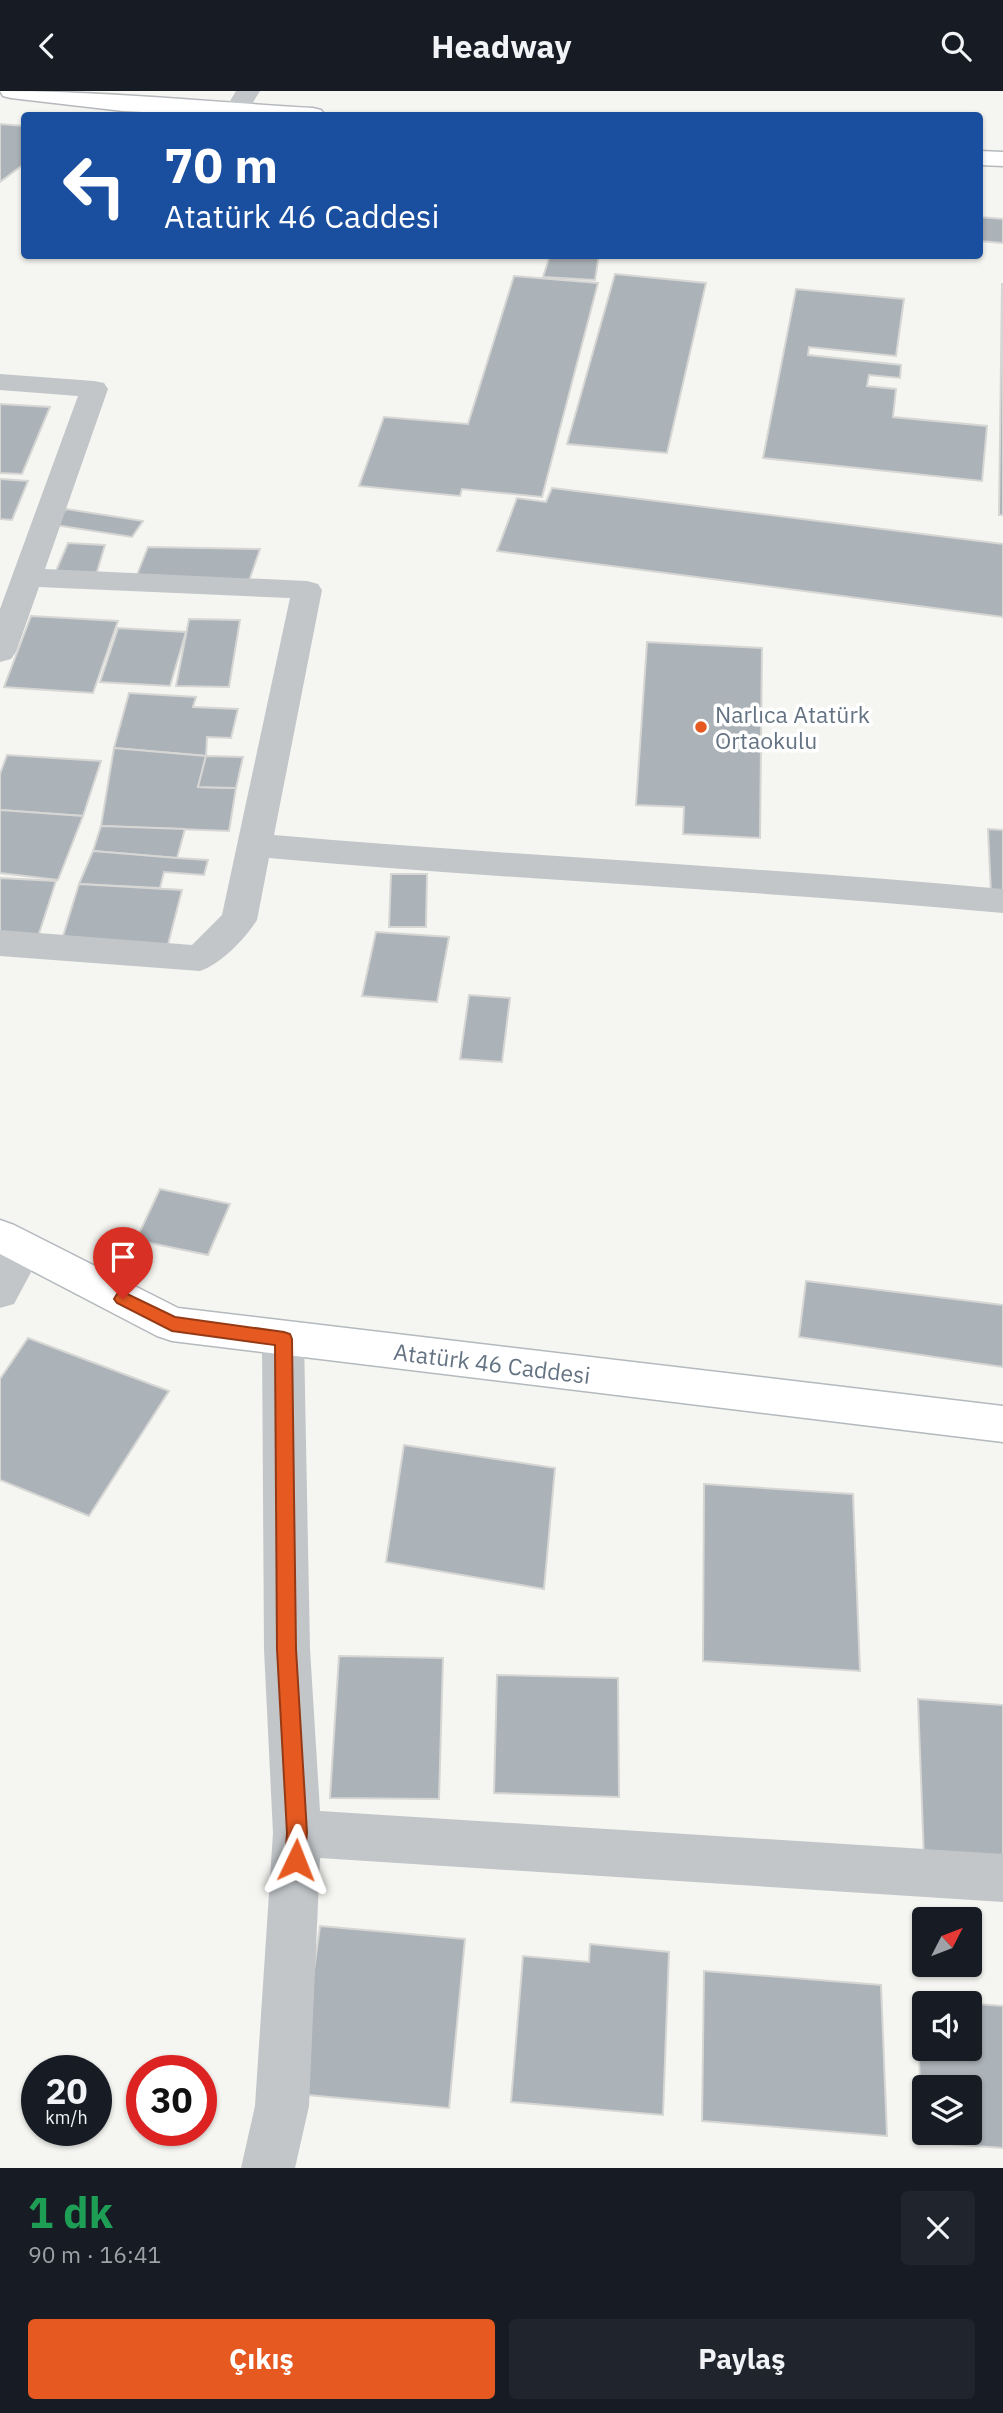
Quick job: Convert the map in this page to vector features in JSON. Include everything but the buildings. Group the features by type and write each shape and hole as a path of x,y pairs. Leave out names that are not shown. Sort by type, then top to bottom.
{"street":[{"path":"11,91 123,104 242,101 298,112"},
{"path":"983,157 1003,159"},
{"path":"0,382 94,389 0,652"},
{"path":"0,943 201,958 239,920 307,590 27,577"},
{"path":"254,845 468,864 885,890 1003,901"},
{"path":"0,1292 12,1242"},
{"name":"Atatürk 46 Caddesi","path":"12,1242 172,1324 1003,1424"},
{"path":"268,2168 282,2106 297,1833 287,1649 284,1339"},
{"path":"297,1833 1003,1878"}],"place":[{"name":"Narlıca Atatürk Ortaokulu","path":"701,727"}],"route":[{"path":"123,1299 172,1324 284,1339 287,1649 297,1833 296,1860"}]}
